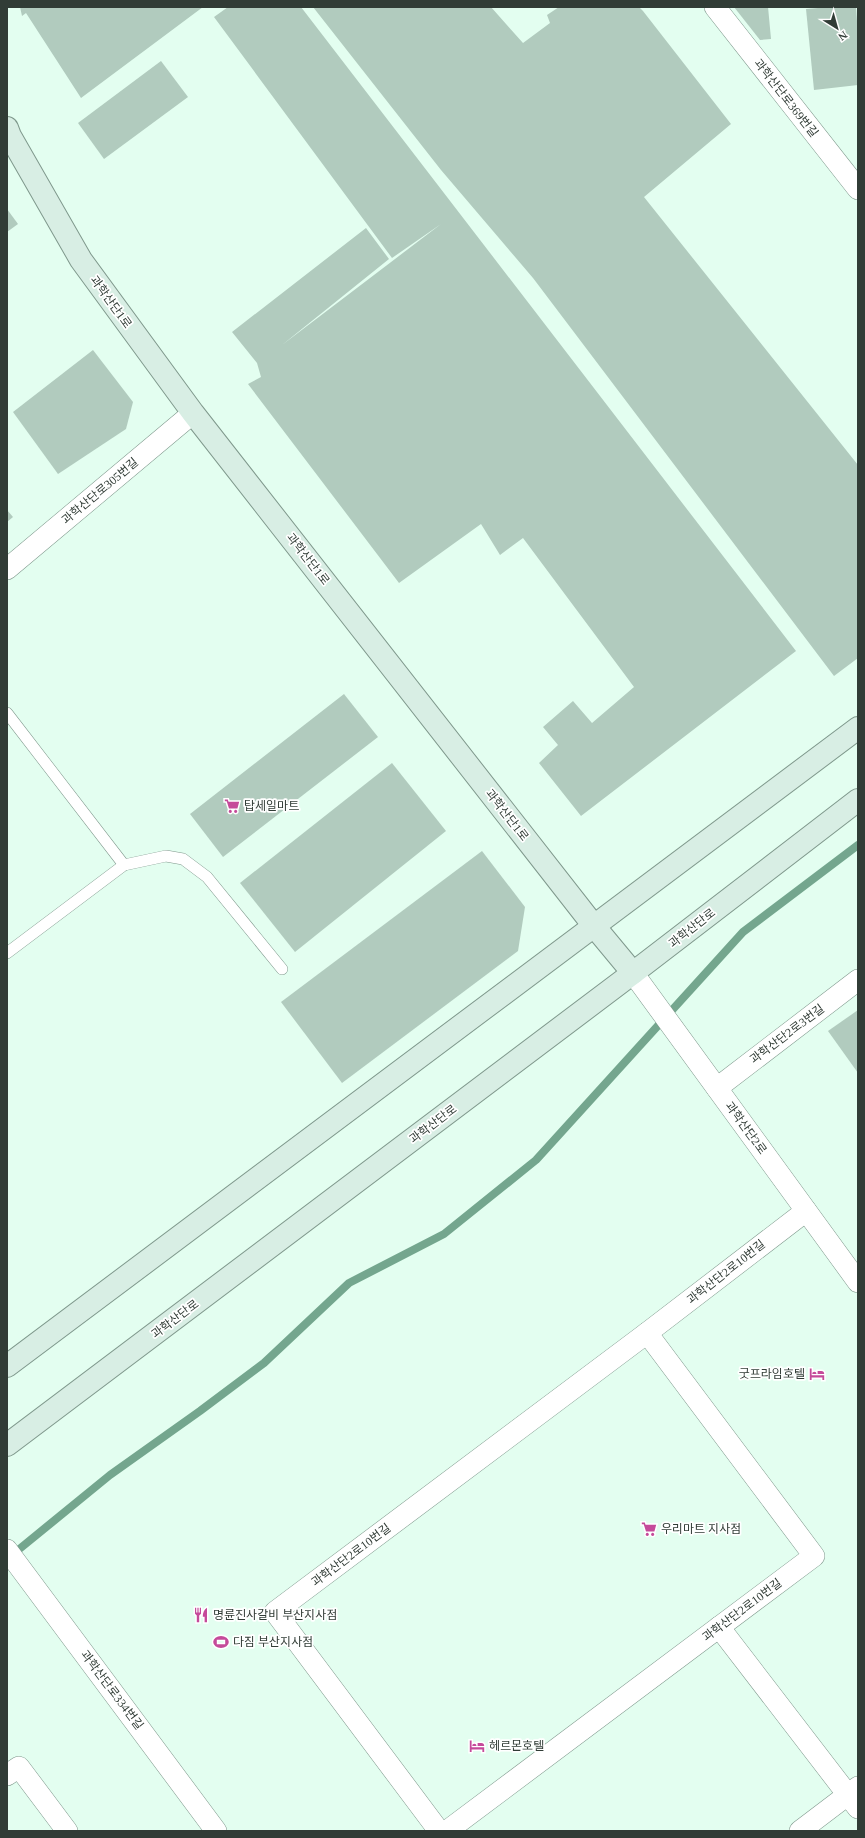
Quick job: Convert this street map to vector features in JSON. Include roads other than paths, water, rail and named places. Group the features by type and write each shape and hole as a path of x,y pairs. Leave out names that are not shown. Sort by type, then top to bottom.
{"main road":[{"name":"과학산단1로","path":"7,128 10,136 81,260 193,413 594,926 633,973"},
{"path":"7,1366 858,728"},
{"name":"과학산단로","path":"7,1445 633,973 858,800"}],"street":[{"name":"과학산단로369번길","path":"715,7 858,189"},
{"name":"과학산단로305번길","path":"7,569 193,413"},
{"name":"과학산단2로","path":"633,973 858,1282"},
{"name":"과학산단2로3번길","path":"717,1088 858,980"},
{"name":"과학산단2로10번길","path":"439,1831 275,1612 647,1333 806,1211"},
{"name":"과학산단2로10번길","path":"447,1831 814,1556 647,1333"},
{"name":"과학산단로334번길","path":"7,1550 216,1831"},
{"path":"719,1627 855,1797 800,1831"},
{"path":"7,1775 19,1767 67,1831"}],"lane":[{"path":"7,713 124,865"},
{"path":"7,953 124,865 166,856 183,859 207,877 282,969"}],"waterway":[{"path":"12,1555 110,1475 264,1363 349,1283 444,1234 536,1160 743,932 858,845"}],"place":[{"name":"탑세일마트","path":"232,806"},
{"name":"굿프라임호텔","path":"817,1374"},
{"name":"우리마트 지사점","path":"649,1529"},
{"name":"명륜진사갈비 부산지사점","path":"201,1615"},
{"name":"다짐 부산지사점","path":"221,1642"},
{"name":"헤르몬호텔","path":"477,1746"}]}
